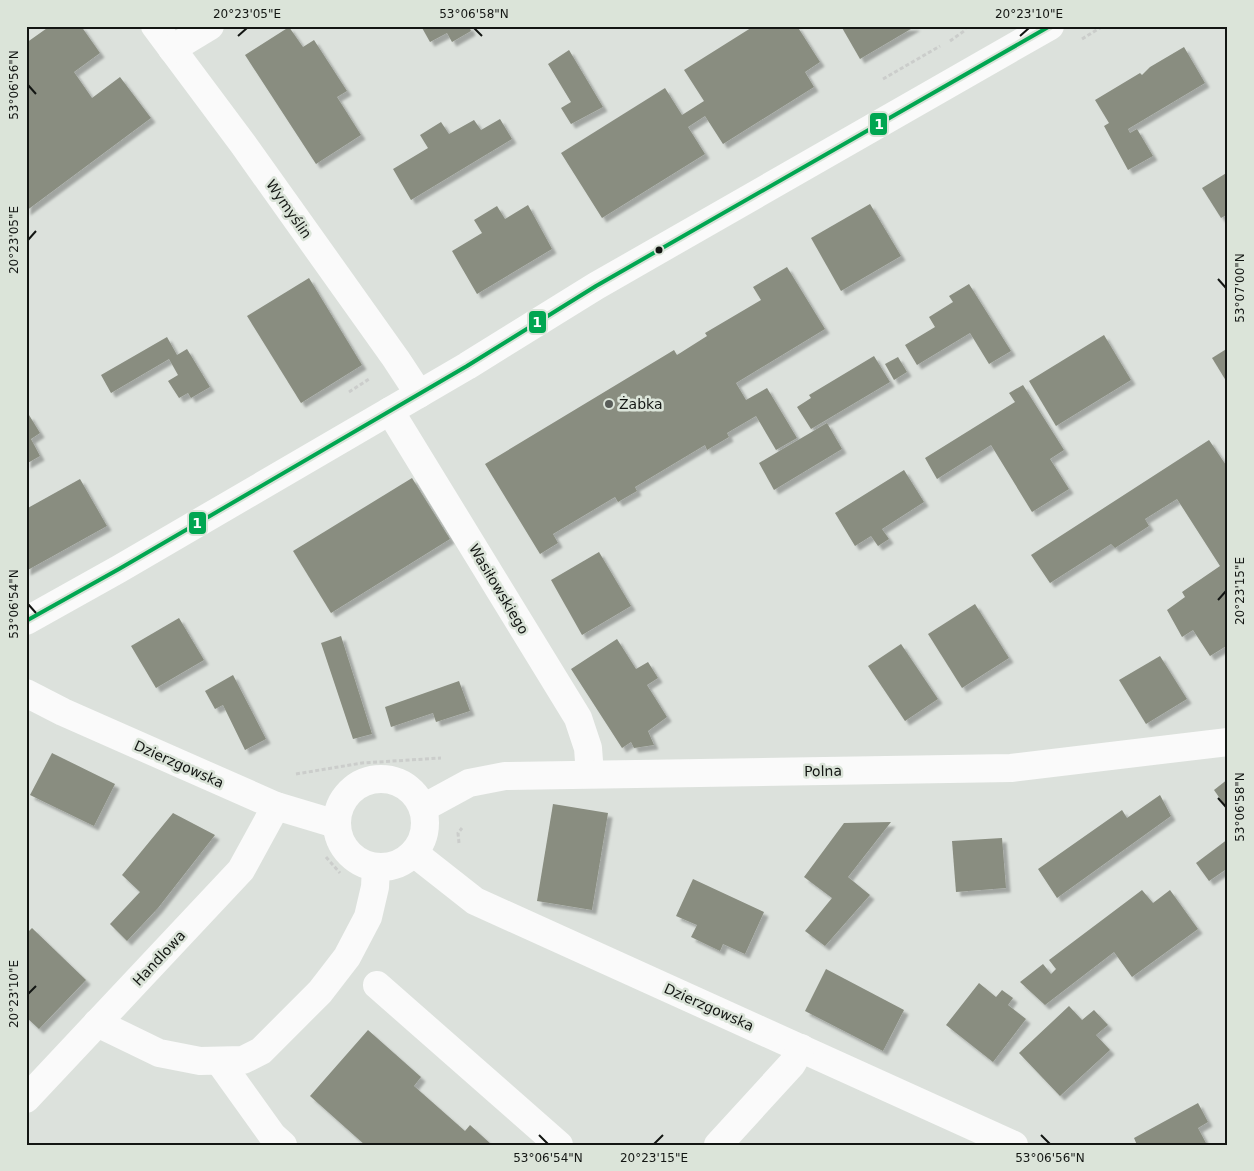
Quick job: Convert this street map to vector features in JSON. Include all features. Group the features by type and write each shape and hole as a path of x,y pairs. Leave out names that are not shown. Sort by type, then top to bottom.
{"street":[{"name":"Wymyślin","path":"155,26 243,144 419,394"},
{"path":"172,49 210,26"},
{"path":"26,621 419,394 1022,33 1050,26"},
{"name":"Wasiłowskiego","path":"390,411 578,718 588,748 590,774"},
{"name":"Dzierzgowska","path":"26,693 63,712 276,806 336,824"},
{"name":"Polna","path":"423,808 469,784 505,776 1011,768 1228,742"},
{"path":"372,779 388,779 403,784 415,794 423,808 426,824 423,840 414,853 402,863 387,868 358,862 347,852 339,839 336,824 338,809 346,795 358,785 372,779"},
{"name":"Handlowa","path":"26,1098 241,870 276,806"},
{"name":"Dzierzgowska","path":"414,853 475,901 1014,1145"},
{"path":"97,1023 159,1053 200,1061 243,1060 261,1051 320,992 346,957 368,917 376,867"},
{"path":"377,985 559,1145"},
{"path":"718,1145 792,1064 801,1048"},
{"path":"219,1060 272,1135 283,1145"}],"path":[{"path":"287,776 362,763 448,757"},
{"path":"460,852 458,833 463,826"},
{"path":"318,853 325,857 342,876 351,890 372,899"}],"building":[{"path":"50,26 81,26 100,53 74,72 92,98 120,77 151,118 26,211 26,43"},
{"path":"421,26 469,26 471,31 452,42 447,33 430,42"},
{"path":"754,26 782,26 783,28 797,26 820,62 805,72 814,87 723,144 705,116 688,127 705,154 602,218 561,153 665,88 682,115 704,101 684,70"},
{"path":"841,26 916,26 860,59"},
{"path":"289,27 303,47 314,40 347,91 337,97 361,135 316,164 245,55"},
{"path":"1184,47 1205,83 1128,129 1130,133 1137,129 1153,156 1128,170 1104,126 1109,123 1095,100 1140,73 1142,75 1150,67"},
{"path":"569,50 603,107 571,124 561,108 571,102 548,64"},
{"path":"500,119 512,139 411,200 393,169 428,148 420,135 441,122 449,134 474,120 481,130"},
{"path":"1228,172 1228,214 1221,218 1202,188"},
{"path":"870,204 901,256 841,291 811,238"},
{"path":"528,205 552,249 477,294 452,251 482,233 474,220 497,206 505,219"},
{"path":"787,267 825,329 736,383 746,400 767,388 797,438 776,450 756,416 727,433 729,437 707,450 705,445 635,487 637,491 618,502 615,497 553,534 558,543 540,554 485,464 674,350 677,355 707,336 705,333 761,300 753,287"},
{"path":"309,278 362,365 301,403 247,316"},
{"path":"969,284 1011,351 989,364 970,333 917,365 905,345 935,327 929,317 953,302 949,296"},
{"path":"1104,335 1131,380 1056,426 1029,381"},
{"path":"167,337 177,355 187,349 210,387 191,398 188,393 179,398 168,381 178,375 169,359 111,393 101,375"},
{"path":"1228,348 1228,384 1212,358"},
{"path":"874,356 890,382 811,429 797,407 811,398 809,395"},
{"path":"898,357 907,372 894,380 885,364"},
{"path":"1023,385 1064,450 1050,459 1069,489 1032,512 991,445 937,479 925,458 1015,402 1009,393"},
{"path":"29,415 40,433 31,439 40,456 26,464 26,417"},
{"path":"827,423 842,449 774,490 759,463"},
{"path":"1209,440 1228,468 1228,645 1210,656 1193,630 1182,637 1167,610 1185,597 1182,592 1220,566 1177,499 1145,519 1149,526 1115,548 1111,544 1050,583 1031,555"},
{"path":"904,470 924,502 882,529 889,539 878,546 871,536 855,546 835,513"},
{"path":"412,478 450,539 331,613 293,551"},
{"path":"80,479 107,526 26,571 26,509"},
{"path":"599,552 631,606 582,635 551,580"},
{"path":"975,604 1009,658 962,688 928,634"},
{"path":"179,618 204,660 156,688 131,646"},
{"path":"341,636 372,734 353,739 321,643"},
{"path":"617,639 636,669 648,662 658,678 647,685 667,717 648,731 654,745 634,748 631,742 622,748 571,669"},
{"path":"901,644 938,699 905,721 868,666"},
{"path":"1160,656 1187,699 1146,724 1119,680"},
{"path":"233,675 266,739 245,750 223,705 215,709 205,691"},
{"path":"459,681 470,711 436,722 433,713 391,727 385,707"},
{"path":"52,753 115,784 94,826 30,795"},
{"path":"1228,779 1228,810 1214,790"},
{"path":"1160,795 1171,816 1057,898 1038,869 1122,810 1127,818"},
{"path":"553,804 608,813 592,910 537,901"},
{"path":"173,813 215,835 158,908 127,941 110,924 140,892 122,875"},
{"path":"891,822 848,877 870,895 825,946 805,931 832,898 804,877 844,823"},
{"path":"1002,838 1006,888 956,892 952,841"},
{"path":"1228,839 1228,868 1209,881 1196,863"},
{"path":"693,879 764,912 745,954 723,944 720,951 691,937 697,925 676,916"},
{"path":"1142,890 1153,903 1170,890 1198,929 1132,977 1114,952 1045,1005 1020,982 1043,964 1051,974 1056,969 1049,960"},
{"path":"32,928 86,980 39,1029 26,1017 26,934"},
{"path":"826,969 904,1010 883,1051 805,1011"},
{"path":"979,983 996,997 1002,990 1013,998 1008,1005 1026,1019 993,1062 946,1025"},
{"path":"1069,1006 1082,1020 1094,1010 1108,1025 1096,1035 1110,1050 1060,1096 1019,1053"},
{"path":"368,1030 421,1077 414,1086 465,1131 470,1125 492,1145 365,1145 310,1096"},
{"path":"1198,1103 1208,1122 1198,1128 1207,1145 1137,1145 1134,1138"}],"transit line":[{"name":"1","path":"26,621 119,569 467,366 596,286 1050,26"}],"place":[{"name":"Żabka","path":"609,404"}]}
